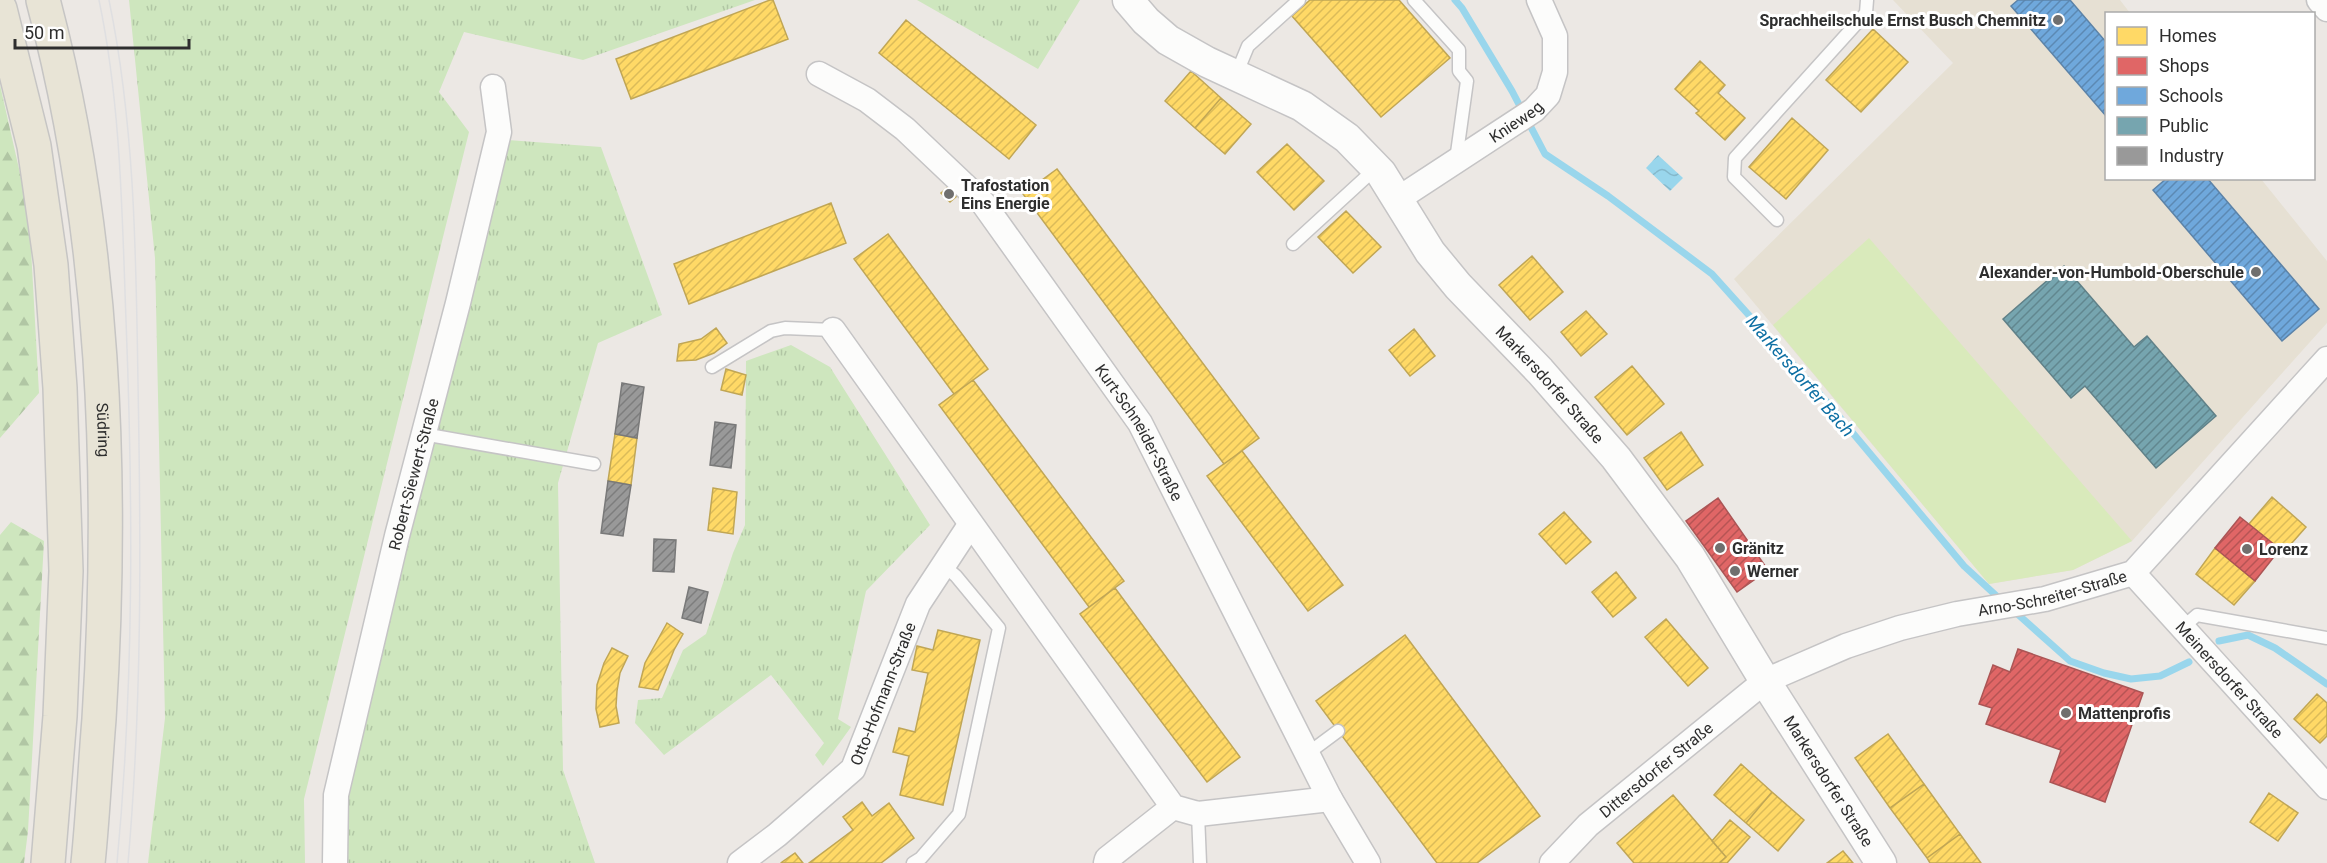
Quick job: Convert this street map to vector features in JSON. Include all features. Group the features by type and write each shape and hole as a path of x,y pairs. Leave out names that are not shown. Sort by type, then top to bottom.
{"main road":[{"name":"Südring","path":"43,0 62,81 83,202 92,268 101,388 104,591 101,673 88,863"},
{"path":"0,9 34,146 51,265 60,388 66,571 60,716 48,863"}],"street":[{"name":"Markersdorfer Straße","path":"1128,0 1146,21 1168,40 1302,106 1347,138 1376,168 1430,252 1458,286 1540,371 1616,458 1690,557 1765,681 1881,863"},
{"name":"Knieweg","path":"1398,199 1534,110 1548,94 1555,72 1554,36 1539,0"},
{"path":"2319,0 2327,9"},
{"name":"Kurt-Schneider-Straße","path":"819,74 867,100 905,129 983,203 1140,423 1330,799 1368,863"},
{"name":"Robert-Siewert-Straße","path":"335,863 336,795 499,132 493,87"},
{"path":"832,330 1173,807 1198,814 1330,799"},
{"name":"Arno-Schreiter-Straße","path":"1765,681 1846,646 1900,628 2045,599 2133,573 2327,359"},
{"name":"Otto-Hofmann-Straße","path":"740,863 777,835 852,769 918,604 970,525"},
{"name":"Meinersdorfer Straße","path":"2133,573 2327,786"},
{"name":"Dittersdorfer Straße","path":"1552,863 1588,825 1765,681"},
{"path":"1106,863 1107,859 1173,807"}],"lane":[{"path":"1236,75 1248,46 1299,0"},
{"path":"1414,0 1459,50 1459,71 1467,81 1456,161"},
{"path":"1777,220 1734,177 1734,158 1866,13 1867,0"},
{"path":"1293,244 1376,168"},
{"path":"712,367 771,331 784,328 832,330"},
{"path":"423,434 594,464"},
{"path":"913,863 921,858 959,814 999,628 956,576 943,565"},
{"path":"2183,627 2197,615 2327,638"},
{"path":"1307,754 1338,731"},
{"path":"1198,814 1200,863"}],"shaded area":[{"path":"1893,0 2120,0 2129,12 2105,12 2105,180 2262,180 2327,261 2327,323 2132,541 2073,570 1989,584 1734,279 1953,63"}],"green space":[{"path":"129,0 755,0 583,60 464,32 439,92 469,132 304,799 305,863 148,863 165,718 155,258"},
{"path":"917,0 1080,0 1038,69"},
{"path":"0,85 29,213 39,393 0,438"},
{"path":"508,140 601,147 662,315 598,343 558,483 563,770 595,863 347,863 347,788"},
{"path":"1869,238 2132,541 2073,570 1989,584 1773,325"},
{"path":"791,345 830,367 930,525 866,591 838,719 851,727 823,766 815,755 824,743 771,675 664,755 635,723 638,700 662,698 683,650 706,634 733,553 745,525 746,361"},
{"path":"11,522 44,541 28,831 24,863 0,863 0,535"}],"water":[{"path":"1658,155 1683,178 1670,191 1646,168"}],"building: Homes":[{"path":"773,0 788,39 631,99 616,59"},
{"path":"1310,0 1399,0 1450,58 1381,117 1292,16"},
{"path":"906,20 1036,125 1009,159 879,53"},
{"path":"1873,29 1908,62 1861,112 1826,80"},
{"path":"1700,61 1725,85 1718,93 1745,118 1725,140 1696,113 1699,111 1675,89"},
{"path":"1191,71 1221,98 1195,128 1165,101"},
{"path":"1221,98 1251,124 1225,154 1195,128"},
{"path":"1792,118 1828,150 1786,199 1749,167"},
{"path":"1287,144 1324,181 1294,210 1257,172"},
{"path":"1057,169 1259,438 1224,464 1023,194"},
{"name":"Trafostation Eins Energie","path":"949,186 957,196 950,202 941,193"},
{"path":"831,203 846,243 689,304 674,264"},
{"path":"1346,211 1381,247 1353,273 1318,237"},
{"path":"888,234 988,369 954,394 854,259"},
{"path":"1532,256 1563,292 1530,320 1499,285"},
{"path":"1586,311 1607,334 1581,356 1561,332"},
{"path":"716,328 727,343 714,353 696,360 677,361 679,344 701,339"},
{"path":"1414,329 1435,356 1410,376 1389,350"},
{"path":"1632,366 1664,404 1627,435 1595,397"},
{"path":"726,369 746,375 742,395 721,390"},
{"path":"973,380 1124,581 1089,607 939,405"},
{"path":"1681,432 1703,465 1667,490 1644,458"},
{"path":"615,434 637,438 631,485 608,481"},
{"path":"1242,451 1343,585 1308,611 1207,476"},
{"path":"713,488 737,492 733,534 708,530"},
{"path":"2272,497 2306,527 2283,553 2249,524"},
{"path":"1564,512 1591,542 1566,564 1539,534"},
{"path":"2215,548 2255,581 2234,605 2196,574"},
{"path":"1616,572 1636,598 1613,617 1592,592"},
{"path":"1115,588 1240,757 1207,782 1080,614"},
{"path":"1666,619 1708,668 1688,686 1645,637"},
{"path":"667,623 683,634 658,690 639,687 645,663"},
{"path":"938,630 980,640 943,805 900,795 909,756 893,752 899,728 915,732 928,673 912,670 917,646 933,650"},
{"path":"1405,635 1540,816 1477,863 1437,863 1316,701"},
{"path":"612,648 628,656 620,673 617,691 616,706 619,723 600,727 596,709 597,685"},
{"path":"2317,694 2327,703 2327,736 2320,743 2294,719"},
{"path":"1888,734 1924,784 1890,808 1855,758"},
{"path":"1741,764 1772,792 1746,823 1714,795"},
{"path":"1924,784 1960,834 1927,858 1890,808"},
{"path":"1772,792 1804,820 1778,851 1746,823"},
{"path":"2269,793 2298,813 2278,841 2250,822"},
{"path":"1673,795 1726,857 1719,863 1634,863 1617,843"},
{"path":"862,802 872,816 889,803 914,838 881,863 809,863 853,830 843,817"},
{"path":"1730,820 1750,837 1727,863 1719,863 1726,857 1712,841"},
{"path":"1960,834 1981,863 1930,863 1927,858"},
{"path":"1843,851 1853,863 1827,863"},
{"path":"795,853 803,863 781,863 782,862"}],"building: Shops":[{"path":"1718,498 1768,570 1737,592 1686,521"},
{"name":"Lorenz","path":"2240,517 2280,549 2255,581 2215,548"},
{"path":"2018,649 2143,693 2105,802 2050,782 2061,750 1986,724 1992,708 1979,704 1993,665 2010,672"}],"building: Schools":[{"path":"2018,0 2070,0 2105,41 2105,115 2011,6"},
{"name":"Alexander-von-Humbold-Oberschule","path":"2165,180 2209,180 2319,309 2282,341 2153,190"}],"building: Public":[{"path":"2064,266 2134,347 2147,336 2216,416 2156,468 2085,386 2071,398 2003,319"}],"building: Industry":[{"path":"622,383 644,387 637,438 615,434"},
{"path":"715,422 736,425 731,468 710,465"},
{"path":"608,481 631,485 623,536 601,533"},
{"path":"654,539 676,540 674,572 653,571"},
{"path":"689,587 708,592 701,623 682,618"}],"waterway":[{"name":"Markersdorfer Bach","path":"1455,0 1512,91 1545,154 1608,196 1712,274 1826,401 1964,566 2002,601"},
{"name":"Markersdorfer Bach","path":"2013,610 2070,661 2104,673 2131,679 2160,676 2189,662"},
{"name":"Markersdorfer Bach","path":"2219,641 2248,635 2275,648 2327,684"}],"tram line":[{"path":"99,0 112,79 119,159 130,456 127,727 117,863"},
{"path":"109,0 118,47 129,143 136,287 140,503 139,623 136,743 128,863"}],"place":[{"name":"Sprachheilschule Ernst Busch Chemnitz","path":"2058,20"},
{"name":"Trafostation Eins Energie","path":"949,194"},
{"name":"Alexander-von-Humbold-Oberschule","path":"2256,272"},
{"name":"Gränitz","path":"1720,548"},
{"name":"Lorenz","path":"2247,549"},
{"name":"Werner","path":"1735,571"},
{"name":"Mattenprofis","path":"2066,713"}]}
